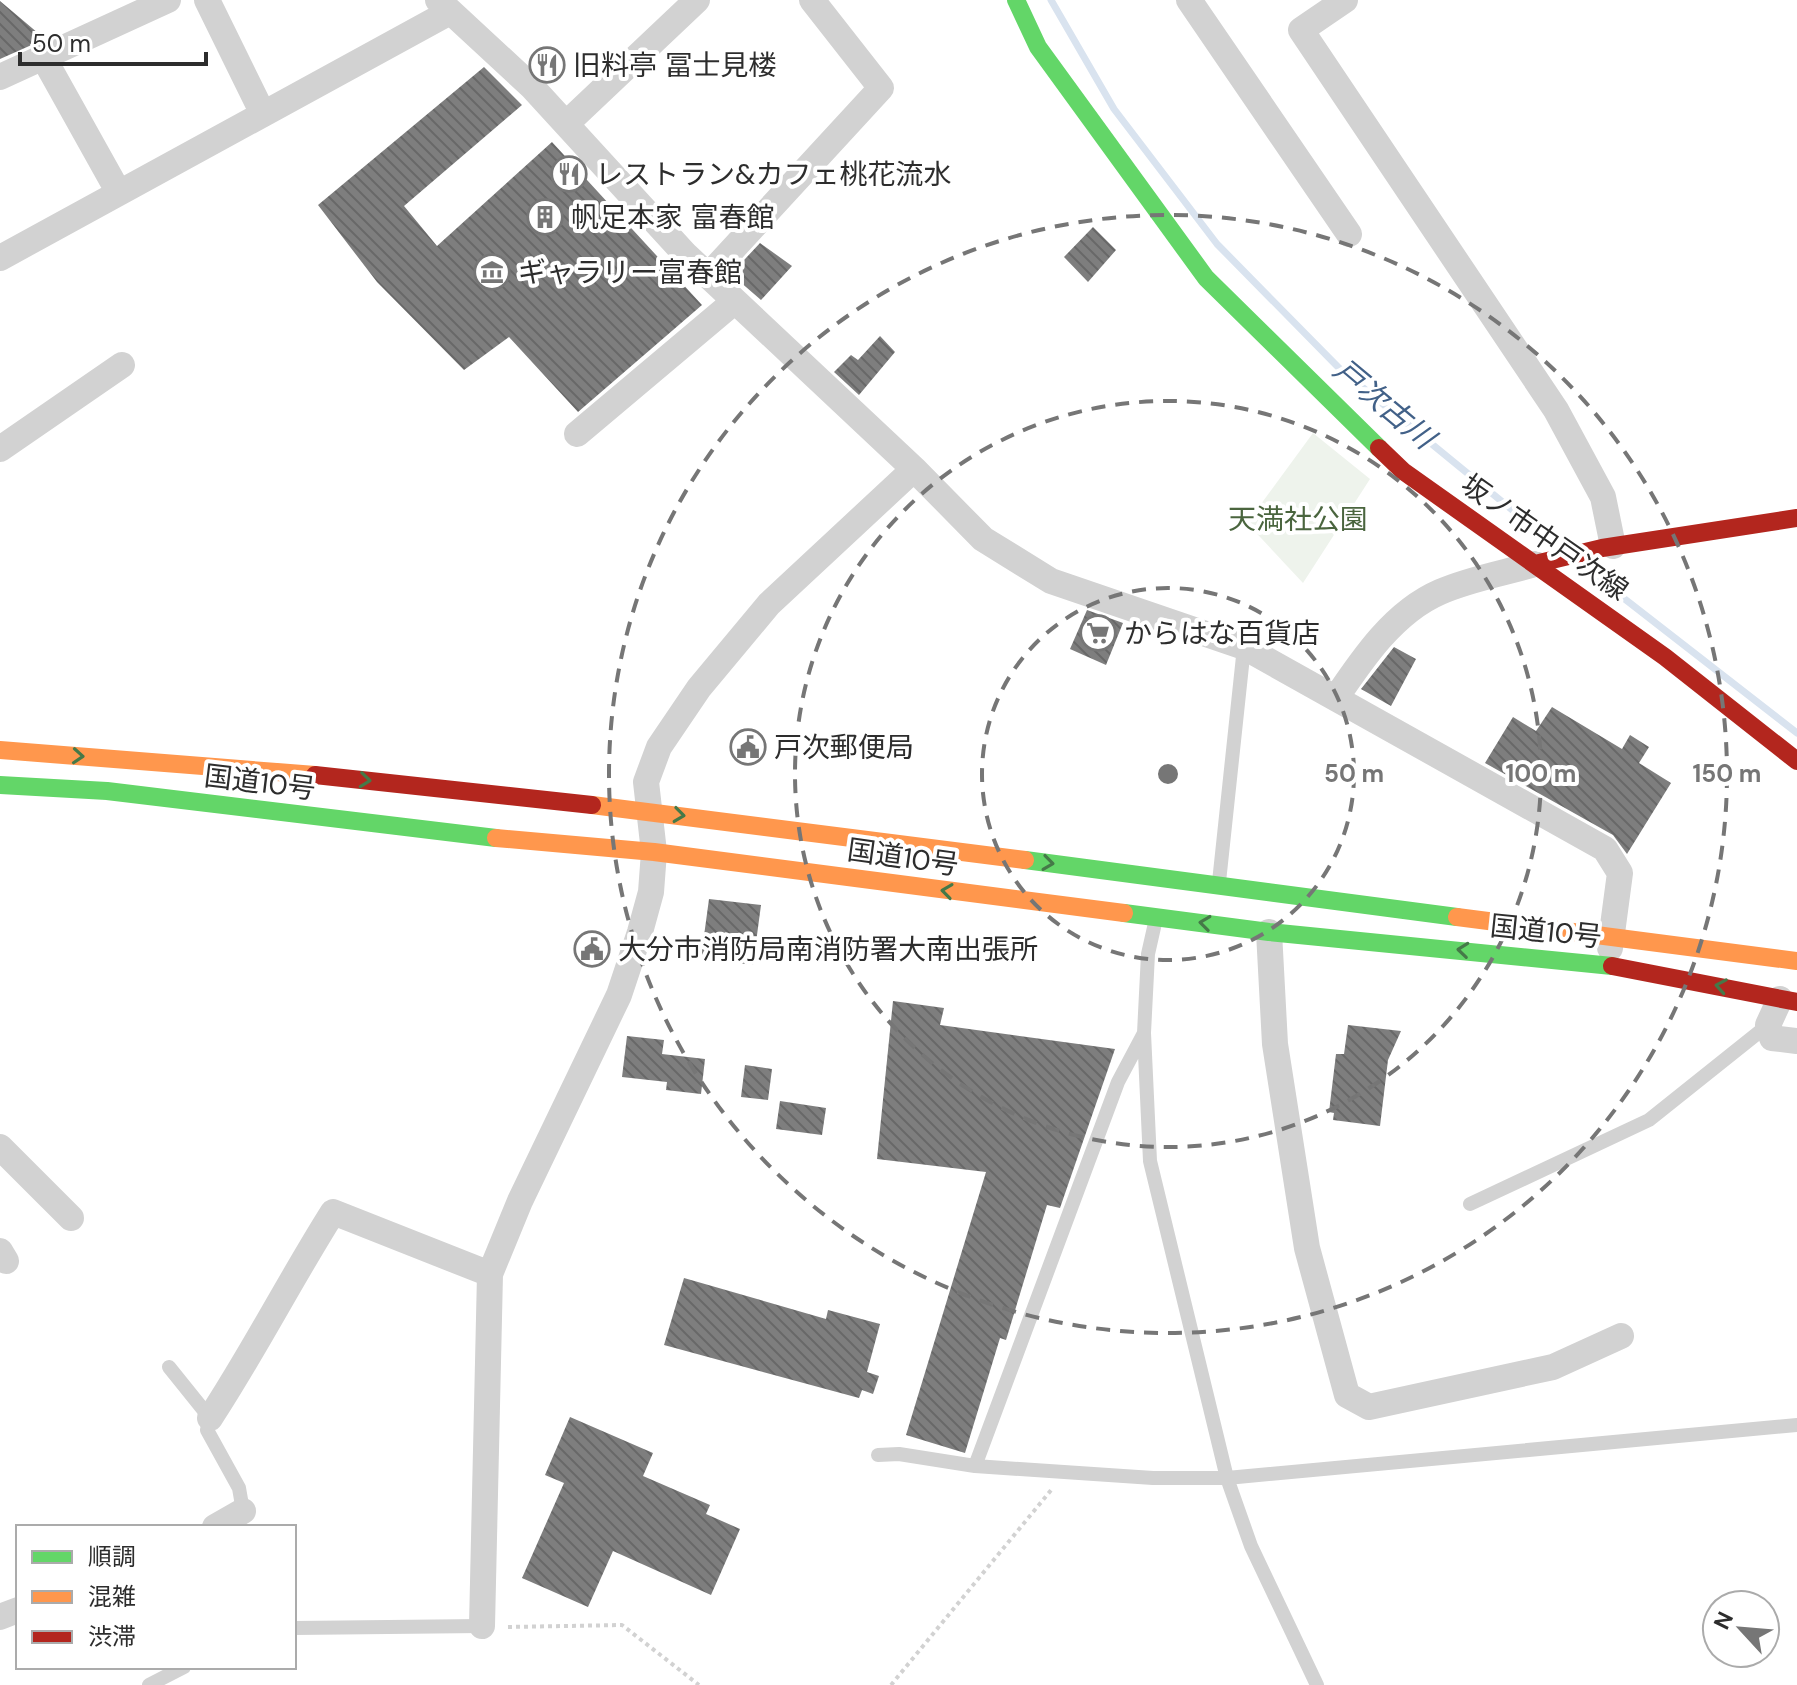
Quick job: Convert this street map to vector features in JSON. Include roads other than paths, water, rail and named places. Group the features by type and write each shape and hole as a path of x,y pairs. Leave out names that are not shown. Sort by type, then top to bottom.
{"main road":[{"name":"坂ノ市中戸次線","path":"1016,0 1038,47 1206,278 1403,471 1545,561 1797,761"},
{"path":"1545,561 1608,547 1797,518"},
{"name":"国道10号","path":"0,750 286,772 648,811 1797,961"},
{"name":"国道10号","path":"0,785 107,791 550,845 654,852 1269,932 1610,966 1789,1001"}],"street":[{"path":"0,77 42,55 168,0"},
{"path":"207,0 263,114"},
{"path":"566,124 697,0"},
{"path":"708,276 881,88 812,0"},
{"path":"1189,0 1349,234"},
{"path":"1345,0 1301,30 1556,410 1603,497 1608,547"},
{"path":"0,258 263,114 443,6 532,87 708,276 914,469 983,539 1051,581 1244,647 1605,849 1620,873 1610,966"},
{"path":"42,55 119,193"},
{"path":"577,434 735,301"},
{"path":"0,449 122,365"},
{"path":"482,1626 490,1274 520,1201 619,995 651,892 654,852 646,782 659,747 699,688 769,604 914,469"},
{"path":"1336,698 1367,652 1410,611 1439,593 1545,561"},
{"path":"1269,932 1275,1044 1307,1248 1347,1395 1369,1407 1384,1404 1553,1367 1621,1336"},
{"path":"1789,1001 1768,1025 1772,1038 1797,1041"},
{"path":"0,1147 71,1218"},
{"path":"210,1418 256,1349 296,1270 333,1212 490,1274"},
{"path":"218,1525 243,1511"}],"lane":[{"path":"1218,887 1244,647"},
{"path":"1156,917 1148,954 1144,1033 1150,1161 1227,1478 1251,1546 1317,1685"},
{"path":"1470,1204 1649,1120 1768,1025"},
{"path":"975,1466 1118,1082 1144,1033"},
{"path":"169,1367 210,1418 207,1430 239,1488 243,1511"},
{"path":"878,1455 899,1454 975,1466 1153,1478 1227,1478 1797,1425"},
{"path":"296,1628 482,1626"},
{"path":"149,1685 180,1669"}],"waterway":[{"name":"戸次古川","path":"1051,0 1114,109 1217,244 1339,368 1555,545"},
{"name":"戸次古川","path":"1581,565 1797,733"}],"place":[{"name":"旧料亭 冨士見楼","path":"547,65"},
{"name":"レストラン&カフェ桃花流水","path":"569,174"},
{"name":"帆足本家 富春館","path":"545,217"},
{"name":"ギャラリー富春館","path":"492,272"},
{"name":"からはな百貨店","path":"1098,633"},
{"name":"戸次郵便局","path":"748,747"},
{"name":"大分市消防局南消防署大南出張所","path":"592,949"}],"park label":[{"name":"天満社公園","path":"1298,519"}]}
